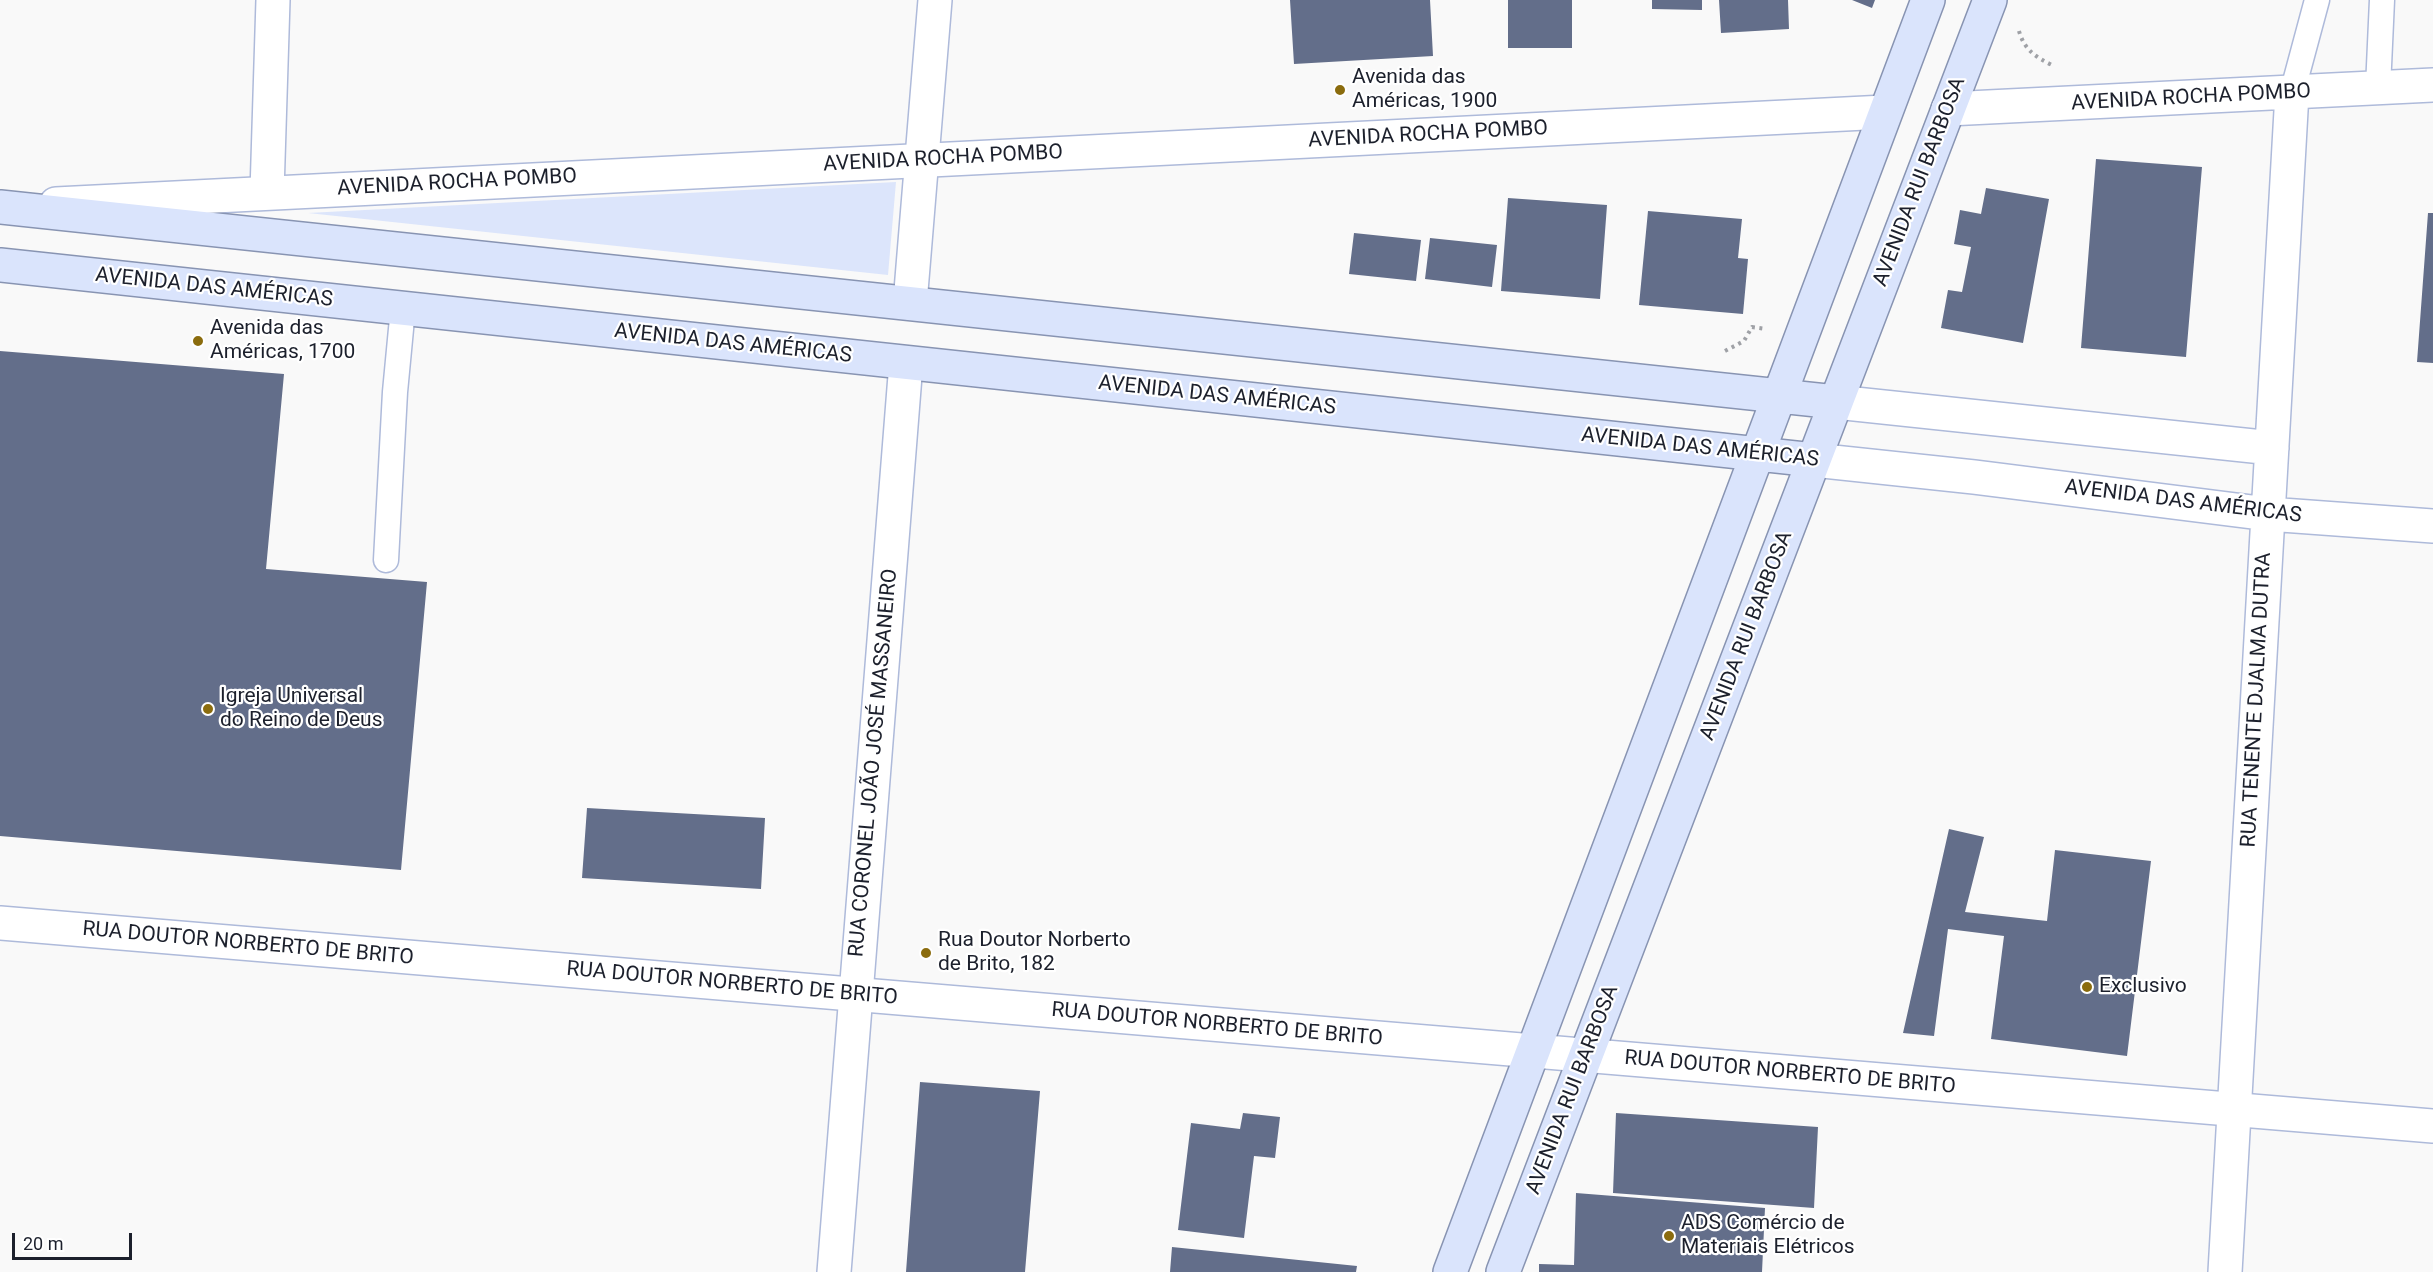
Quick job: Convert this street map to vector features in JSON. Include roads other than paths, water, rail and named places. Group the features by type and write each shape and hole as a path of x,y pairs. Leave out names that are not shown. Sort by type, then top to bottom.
{"main road":[{"path":"267,192 273,0"},
{"path":"910,303 935,0"},
{"path":"1450,1272 1928,0"},
{"name":"AVENIDA RUI BARBOSA","path":"1503,1272 1990,0"},
{"name":"AVENIDA ROCHA POMBO","path":"1948,109 2433,86"},
{"name":"RUA TENENTE DJALMA DUTRA","path":"2225,1272 2292,93"},
{"name":"AVENIDA ROCHA POMBO","path":"0,207 1885,112"},
{"path":"0,207 2272,448"},
{"name":"AVENIDA DAS AMÉRICAS","path":"0,265 1974,477 2268,514 2433,526"},
{"name":"RUA CORONEL JOÃO JOSÉ MASSANEIRO","path":"834,1272 906,363"},
{"name":"RUA DOUTOR NORBERTO DE BRITO","path":"0,923 2433,1126"}],"lane":[{"path":"2292,93 2317,0"},
{"path":"2378,88 2382,0"},
{"path":"386,560 395,392 403,308"}],"place":[{"name":"Avenida das Américas, 1900","path":"1340,90"},
{"name":"Avenida das Américas, 1700","path":"198,341"},
{"name":"Igreja Universal do Reino de Deus","path":"208,709"},
{"name":"Rua Doutor Norberto de Brito, 182","path":"926,953"},
{"name":"Exclusivo","path":"2087,987"},
{"name":"ADS Comércio de Materiais Elétricos","path":"1669,1236"}]}
